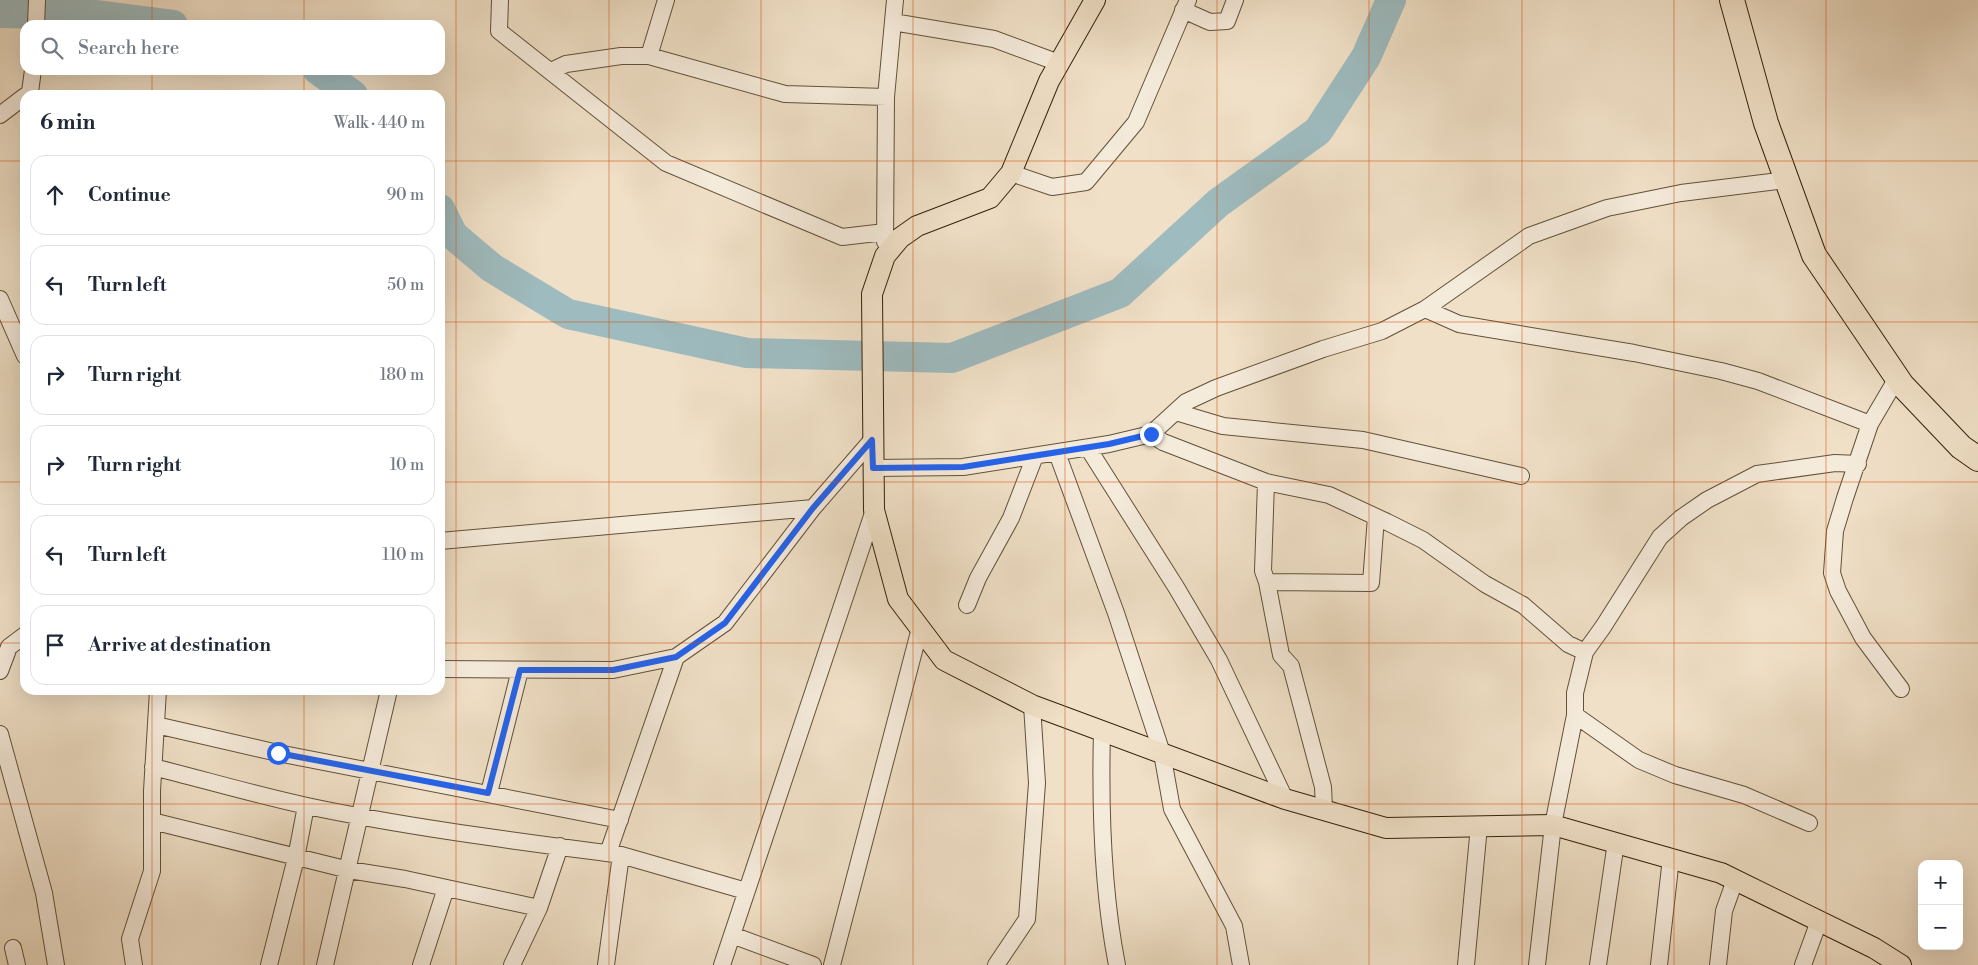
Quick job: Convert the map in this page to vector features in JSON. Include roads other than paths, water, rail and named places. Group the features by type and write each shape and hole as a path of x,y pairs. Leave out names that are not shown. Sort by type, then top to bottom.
{"highway":[{"path":"1732,0 1766,123 1814,255 1897,378 1961,447 1978,459"}],"main road":[{"path":"1095,0 1049,81 1011,173 990,198 917,226 900,238 885,256 875,285 872,304 874,510 898,599 944,660 1032,705 1286,799 1324,808 1386,828 1553,825 1722,873 1874,948 1900,965"}],"street":[{"path":"36,20 37,0"},
{"path":"500,0 499,31 666,163 842,237 885,232"},
{"path":"649,56 666,0"},
{"path":"1011,173 1052,187 1086,182 1136,122 1186,5 1210,22 1227,21 1235,0"},
{"path":"885,256 886,98 893,22 891,1"},
{"path":"893,22 994,39 1059,63"},
{"path":"551,72 566,64 621,56 649,56 785,94 886,98"},
{"path":"30,90 32,75"},
{"path":"0,114 20,100"},
{"path":"873,468 963,467 1088,448 1151,434 1186,402 1216,388 1323,349 1382,331 1425,309 1530,236 1607,208 1681,193 1786,180"},
{"path":"0,299 20,345"},
{"path":"1425,309 1459,324 1634,353 1721,371 1758,381 1870,424"},
{"path":"1897,378 1870,424 1834,531 1832,573 1838,591 1863,638 1901,689"},
{"path":"1176,412 1223,426 1363,440 1521,476"},
{"path":"1151,434 1163,442 1266,482 1329,495 1423,540 1485,584 1523,604 1568,644 1585,652"},
{"path":"445,670 613,670 676,657 725,623 813,508 872,440"},
{"path":"1088,448 1176,587 1219,660 1286,799"},
{"path":"1057,453 1116,613 1162,753 1172,810 1234,926 1241,965"},
{"path":"967,605 978,578 1011,518 1035,456"},
{"path":"1537,965 1553,825 1575,716 1575,693 1585,652 1660,537 1681,518 1706,500 1757,474 1826,464 1858,464"},
{"path":"1266,482 1263,571 1267,582 1281,655 1291,666 1323,786 1324,808"},
{"path":"445,541 813,508"},
{"path":"722,965 874,510"},
{"path":"1267,582 1371,583 1376,517"},
{"path":"832,965 920,628"},
{"path":"0,671 9,647 20,639"},
{"path":"606,965 615,854 620,820 676,657"},
{"path":"488,793 520,670"},
{"path":"134,965 130,939 152,871 153,767 158,695"},
{"path":"325,965 372,771 388,695"},
{"path":"996,965 1027,919 1037,783 1032,705"},
{"path":"1575,716 1639,760 1675,776 1744,795 1809,823"},
{"path":"156,725 372,771 620,820"},
{"path":"1102,731 1101,790 1109,923 1117,965"},
{"path":"0,734 44,893 56,965"},
{"path":"153,767 306,806 479,837 615,854 746,891"},
{"path":"269,965 296,858 306,806"},
{"path":"152,821 348,870 539,908"},
{"path":"1466,965 1479,826"},
{"path":"1598,965 1616,842"},
{"path":"512,965 539,908 560,846"},
{"path":"1658,965 1671,858"},
{"path":"1718,965 1724,911 1735,880"},
{"path":"420,965 446,888"},
{"path":"1803,965 1819,921"},
{"path":"732,935 813,965"},
{"path":"13,948 17,965"}],"waterway":[{"path":"445,219 453,235 492,268 568,314 747,353 952,358 1120,293 1218,203 1318,131 1366,57 1391,0"},
{"path":"0,13 95,15 134,20"},
{"path":"325,75 346,90"}]}
